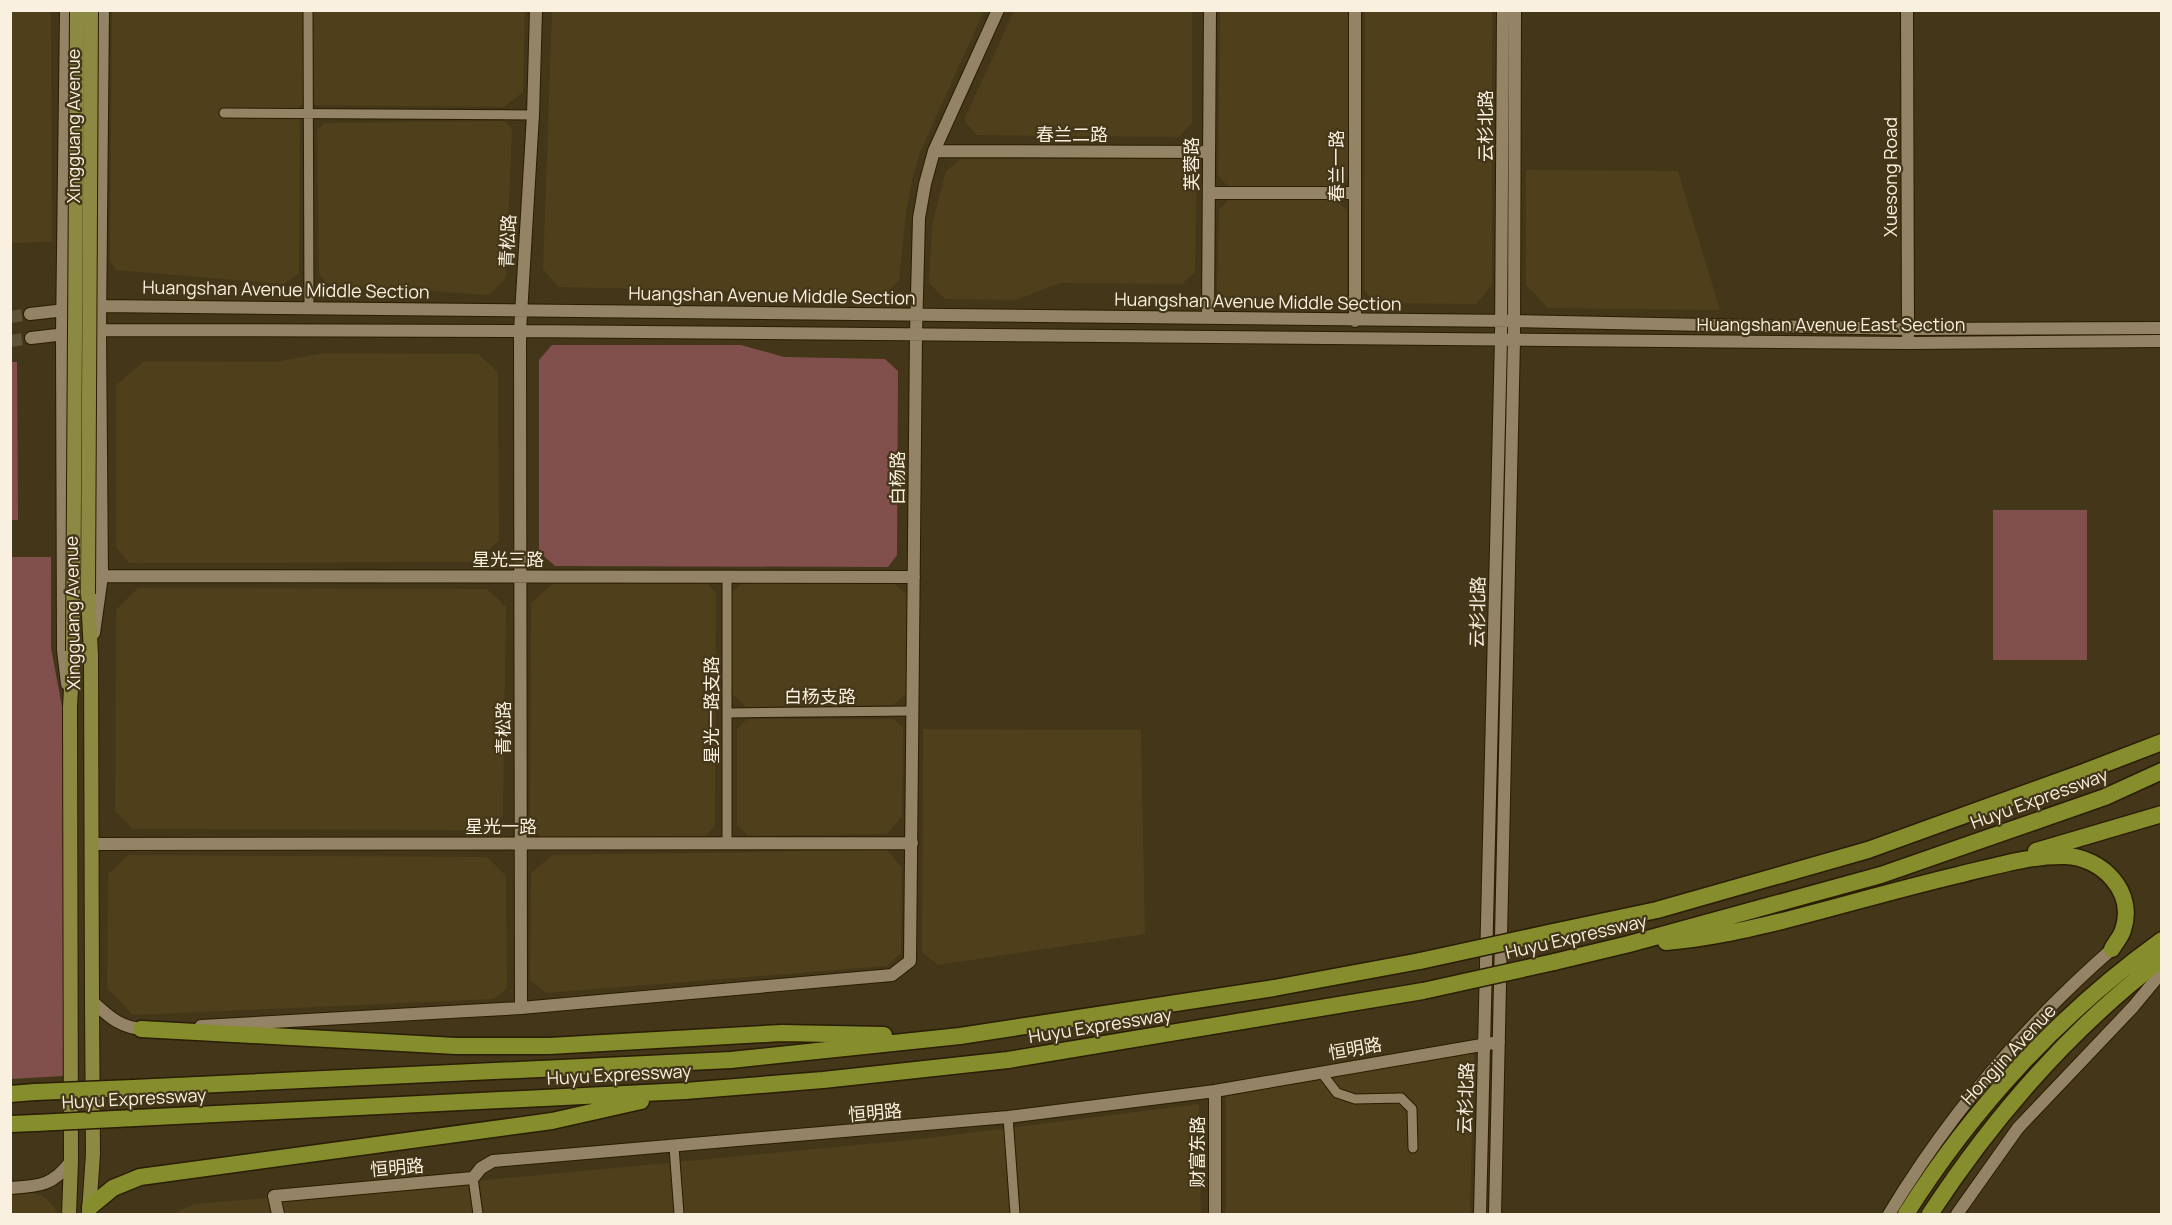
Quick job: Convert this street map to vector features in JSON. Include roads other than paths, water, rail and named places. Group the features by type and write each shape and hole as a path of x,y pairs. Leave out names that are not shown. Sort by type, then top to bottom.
{"highway":[{"name":"Huyu Expressway","path":"10,1094 732,1060 960,1036 1251,991 1420,961 1657,910 1868,850 2162,742"},
{"name":"Huyu Expressway","path":"10,1124 684,1091 822,1080 1008,1060 1423,991 1629,944 1881,874 2105,797 2162,771"},
{"path":"1940,880 2162,814"},
{"path":"1629,944 1697,939 1825,910 1998,865 2045,857 2078,857 2093,863 2115,879 2122,896 2126,914 2123,931 2112,949"},
{"name":"Hongjin Avenue","path":"1906,1215 1927,1180 1989,1099 2067,1017 2125,966 2162,940"},
{"name":"Hongjin Avenue","path":"1930,1215 2010,1106 2079,1029 2132,981 2162,959"},
{"path":"141,1029 456,1046 549,1046 782,1033 960,1036"},
{"path":"90,1211 112,1188 140,1177 552,1121 684,1091"}],"main road":[{"name":"Xingguang Avenue","path":"69,1215 71,1161 70,707 74,651 76,10"},
{"name":"Xingguang Avenue","path":"90,1211 93,1154 91,655 88,594 92,10"}],"street":[{"path":"66,10 62,310 63,650 70,707"},
{"path":"91,655 102,576 100,306 103,10"},
{"path":"308,10 309,307"},
{"name":"青松路","path":"521,1008 520,331 533,115 536,10"},
{"name":"白杨路","path":"521,1008 892,975 910,961 919,218 934,151 998,10"},
{"name":"芙蓉路","path":"1208,318 1210,10"},
{"name":"春兰一路","path":"1354,321 1355,10"},
{"name":"云杉北路","path":"1495,1215 1508,339 1501,321 1503,10"},
{"name":"云杉北路","path":"1480,1215 1508,339 1514,321 1515,10"},
{"name":"Xuesong Road","path":"1907,10 1908,343"},
{"path":"224,113 533,115"},
{"name":"春兰二路","path":"934,151 1209,152"},
{"path":"1209,193 1354,193"},
{"name":"Huangshan Avenue Middle Section","path":"30,314 100,306 1514,321"},
{"name":"Huangshan Avenue East Section","path":"1514,321 1908,328 2162,328"},
{"name":"Huangshan Avenue Middle Section","path":"31,338 100,330 1508,339"},
{"name":"Huangshan Avenue East Section","path":"1508,339 1908,343 2162,341"},
{"name":"星光三路","path":"102,576 914,577"},
{"name":"星光一路支路","path":"727,577 727,843"},
{"name":"白杨支路","path":"727,713 913,711"},
{"name":"星光一路","path":"91,844 912,843"},
{"name":"Hongjin Avenue","path":"1889,1215 1912,1175 1978,1086 2018,1041 2112,949"},
{"path":"1956,1215 2018,1128 2133,1007 2162,972"},
{"path":"92,1001 111,1019 123,1025 141,1029 521,1008"},
{"name":"恒明路","path":"278,1215 274,1196 473,1178 481,1168 493,1161 1008,1117 1215,1091 1499,1042"},
{"path":"1321,1072 1337,1093 1355,1099 1401,1098 1412,1109 1413,1149"},
{"name":"财富东路","path":"1215,1091 1215,1215"},
{"path":"1008,1117 1015,1215"},
{"path":"674,1147 679,1215"},
{"path":"10,1188 42,1185 62,1174 71,1161"},
{"path":"473,1178 478,1215"}],"tunnel":[{"path":"10,317 30,314"},
{"path":"10,341 31,338"}]}
